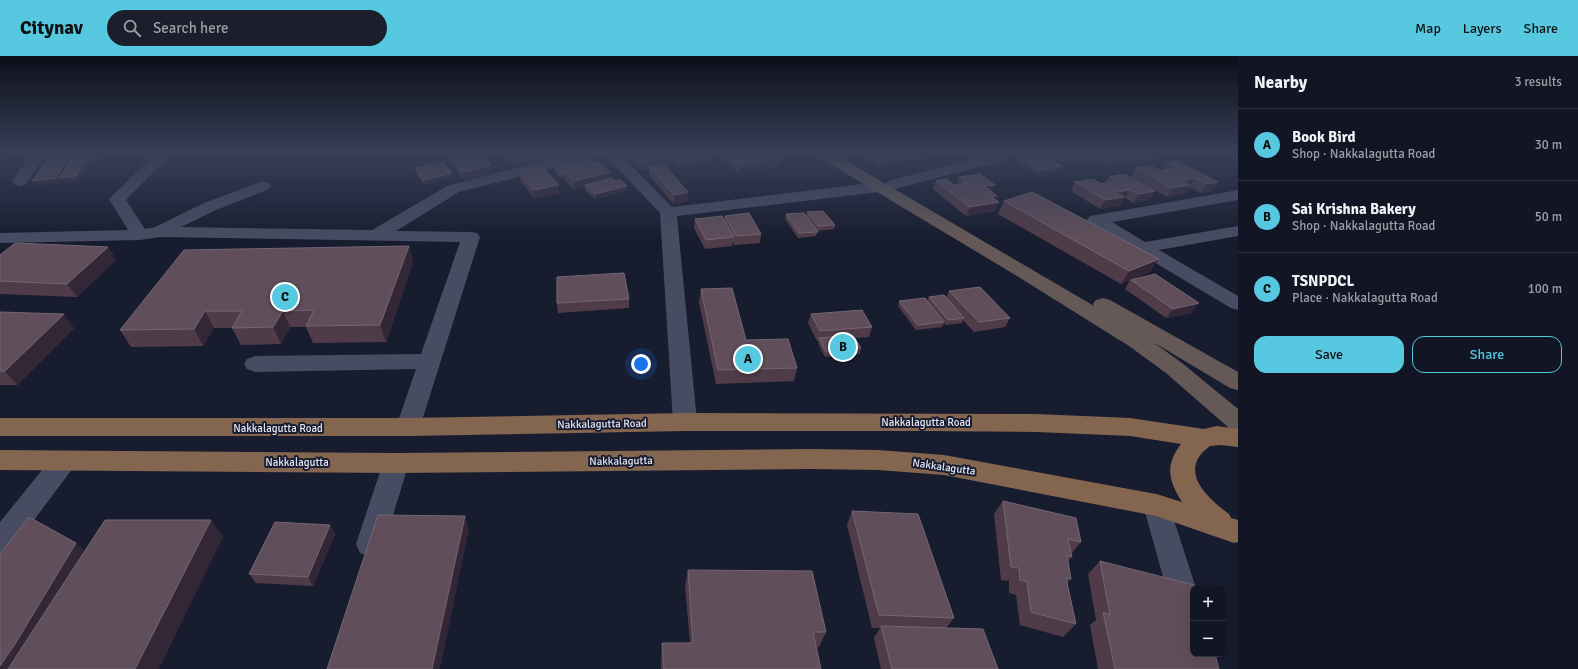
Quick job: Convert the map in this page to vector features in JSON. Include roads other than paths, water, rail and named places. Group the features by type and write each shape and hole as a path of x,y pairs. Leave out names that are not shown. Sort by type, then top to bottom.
{"main road":[{"name":"Nakkalagutta Road","path":"0,427 408,427 685,422 1036,423 1130,428 1203,438 1223,436 1238,438"},
{"path":"1203,438 1189,451 1183,465 1184,483 1193,499 1211,516 1236,532"},
{"name":"Nakkalagutta","path":"0,460 396,463 802,459 878,460 944,465 1156,505 1236,532"}],"street":[{"path":"135,182 117,199 140,235"},
{"path":"376,235 453,189 483,182"},
{"path":"638,182 668,212 685,422"},
{"path":"877,182 1002,244 1238,382"},
{"path":"880,182 1137,342 1174,368 1238,422"},
{"path":"668,212 886,186 904,182"},
{"path":"160,232 180,220 263,186"},
{"path":"1238,195 1096,220 1238,304"},
{"path":"1142,248 1238,231"},
{"path":"0,238 140,235 160,232 471,237 408,427"},
{"path":"255,364 430,361"},
{"path":"0,544 64,461"},
{"path":"362,566 396,463"},
{"path":"1156,505 1191,621"}],"place":[{"name":"TSNPDCL","path":"285,297"},
{"name":"Sai Krishna Bakery","path":"843,347"},
{"name":"Book Bird","path":"748,359"}]}
